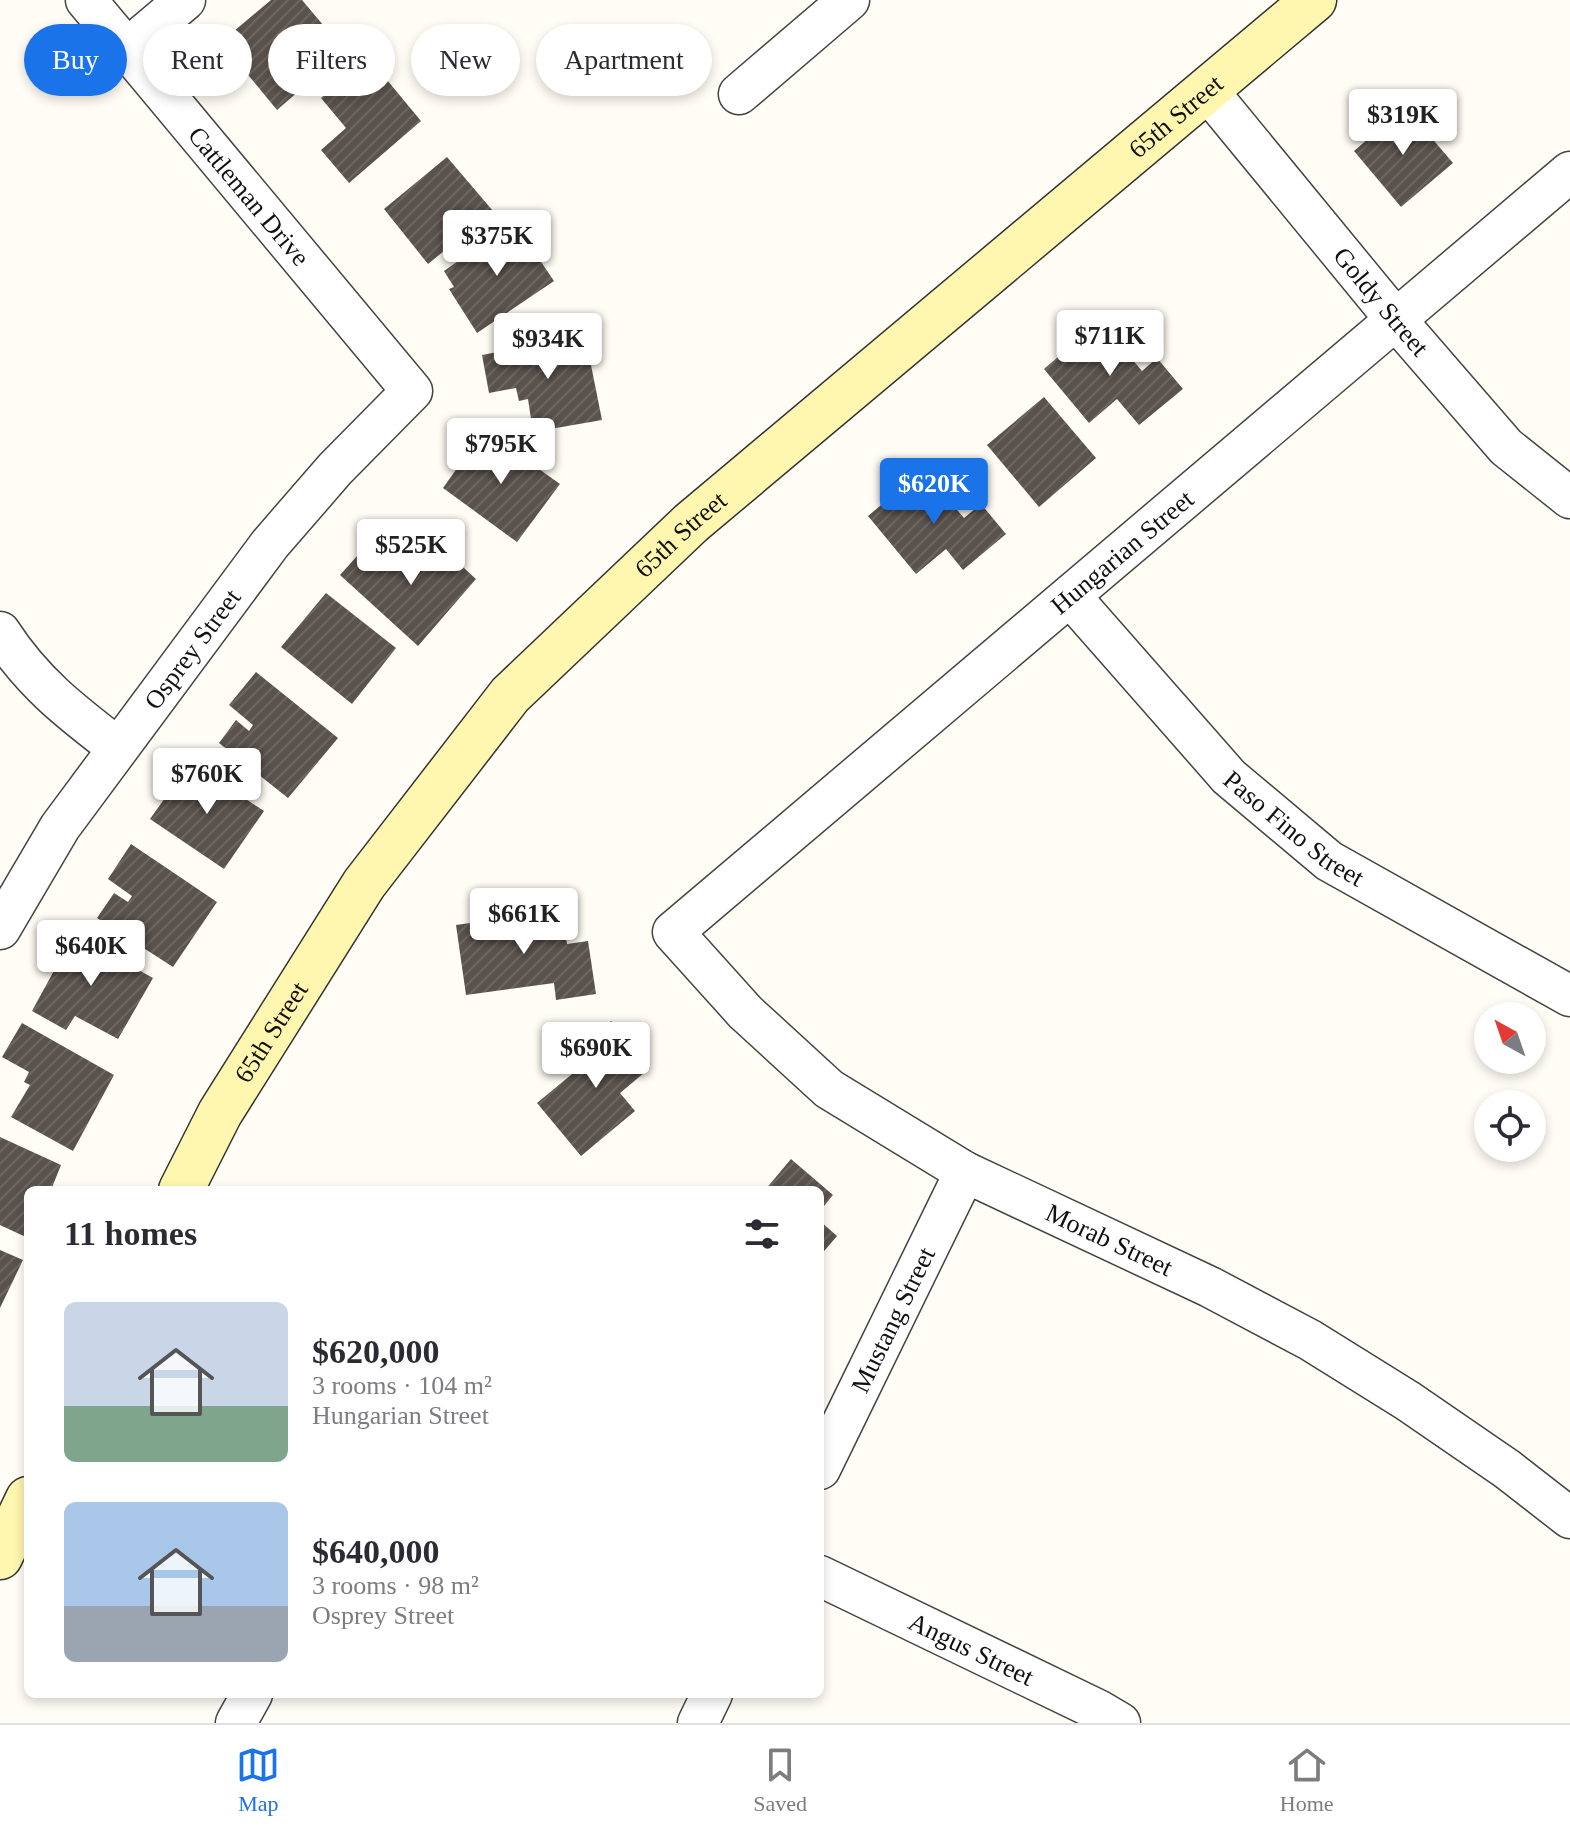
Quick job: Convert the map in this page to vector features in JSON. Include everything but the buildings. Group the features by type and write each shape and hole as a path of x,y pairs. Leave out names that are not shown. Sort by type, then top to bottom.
{"street":[{"name":"Cattleman Drive","path":"86,0 106,24"},
{"path":"127,49 185,0"},
{"path":"739,94 849,0"},
{"name":"65th Street","path":"183,1186 220,1113 364,884 510,695 691,523 1314,0"},
{"name":"Cattleman Drive","path":"127,49 412,391"},
{"name":"Goldy Street","path":"1207,90 1396,320 1506,447 1570,498"},
{"name":"Hungarian Street","path":"673,932 1570,172"},
{"name":"Osprey Street","path":"0,929 60,827 270,544 335,469 412,391"},
{"name":"Paso Fino Street","path":"1070,596 1229,777 1329,861 1570,996"},
{"path":"0,632 17,658 58,702 118,748"},
{"name":"Morab Street","path":"673,932 745,1012 829,1089 965,1172 1210,1287 1310,1340 1495,1460 1570,1518"},
{"name":"Mustang Street","path":"824,1461 965,1172"},
{"path":"0,1557 24,1507"},
{"name":"Angus Street","path":"824,1578 1120,1723"},
{"path":"236,1723 250,1698"},
{"path":"698,1723 710,1698"}]}
